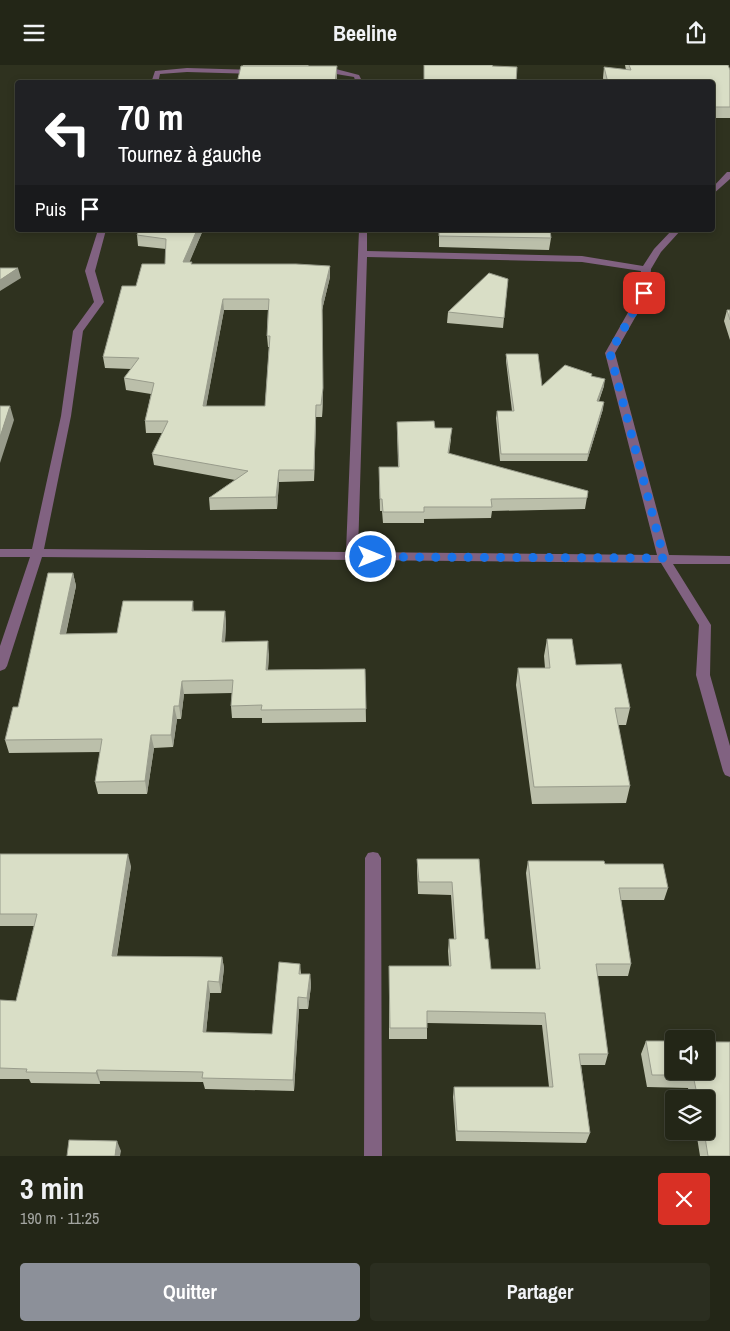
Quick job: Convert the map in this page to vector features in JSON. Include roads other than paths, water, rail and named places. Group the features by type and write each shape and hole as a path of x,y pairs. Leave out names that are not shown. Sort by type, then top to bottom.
{"street":[{"path":"155,80 157,72 187,70 265,72"},
{"path":"313,71 332,70 357,76 359,80"},
{"path":"715,190 730,174"},
{"path":"0,666 37,553 66,416 78,331 99,302 90,271 101,232"},
{"path":"352,557 363,232"},
{"path":"676,232 658,251 646,269 644,293 610,353 664,558 706,625 703,675 730,771"},
{"path":"361,254 582,259 646,269"},
{"path":"0,553 730,560"},
{"path":"373,858 373,1156"}]}
